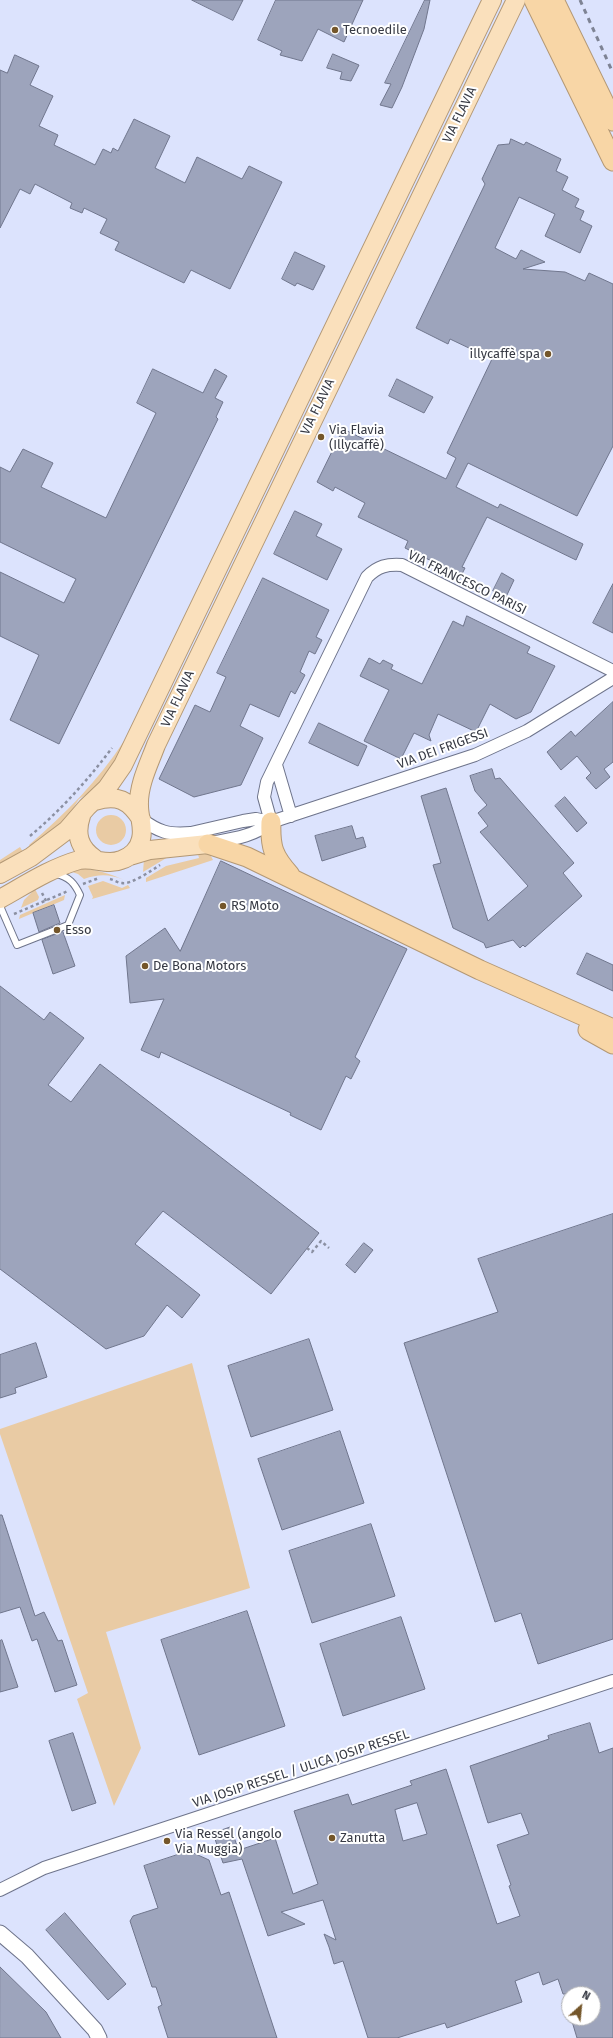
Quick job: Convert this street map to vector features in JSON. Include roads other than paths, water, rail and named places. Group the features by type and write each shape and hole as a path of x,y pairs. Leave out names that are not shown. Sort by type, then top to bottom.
{"highway":[{"path":"530,0 547,25"},
{"path":"534,0 613,161"},
{"path":"554,0 613,121"},
{"path":"271,822 270,836 277,860 295,880"},
{"path":"208,844 247,857 480,970 613,1029"},
{"path":"480,970 613,1044"}],"main road":[{"name":"VIA FLAVIA","path":"0,874 38,852 67,830 81,816 87,807 107,788 123,765 492,0"},
{"name":"VIA FLAVIA","path":"130,856 139,846 141,839 142,826 140,819 140,793 146,772 166,723 516,0"},
{"path":"95,801 105,798 116,798 126,802 134,808 140,819"},
{"path":"81,816 78,829 80,842 83,849 95,859"},
{"path":"0,899 49,872 80,860 95,859 113,863 150,850 208,844"}],"street":[{"name":"VIA FRANCESCO PARISI","path":"271,822 264,797 267,782 367,578 375,570 388,564 402,565 613,670"},
{"name":"VIA DEI FRIGESSI","path":"140,819 160,831 180,834 191,833 249,820 271,822 475,755 527,730 613,678"},
{"path":"276,765 291,816"},
{"name":"VIA DEI FRIGESSI","path":"208,844 250,835 260,831 271,822"},
{"name":"VIA JOSIP RESSEL / ULICA JOSIP RESSEL","path":"0,1890 44,1868 613,1681"},
{"path":"0,1933 27,1956 95,2030 99,2038"}],"lane":[{"path":"0,906 17,945 68,925 80,896 75,885 69,878 49,872"}],"railway":[{"path":"580,0 613,73"}],"place":[{"name":"Tecnoedile","path":"335,30"},
{"name":"illycaffè spa","path":"548,354"},
{"name":"Via Flavia (Illycaffè)","path":"321,437"},
{"name":"RS Moto","path":"223,906"},
{"name":"Esso","path":"57,930"},
{"name":"De Bona Motors","path":"145,966"},
{"name":"Zanutta","path":"332,1838"},
{"name":"Via Ressel (angolo Via Muggia)","path":"167,1841"}]}
